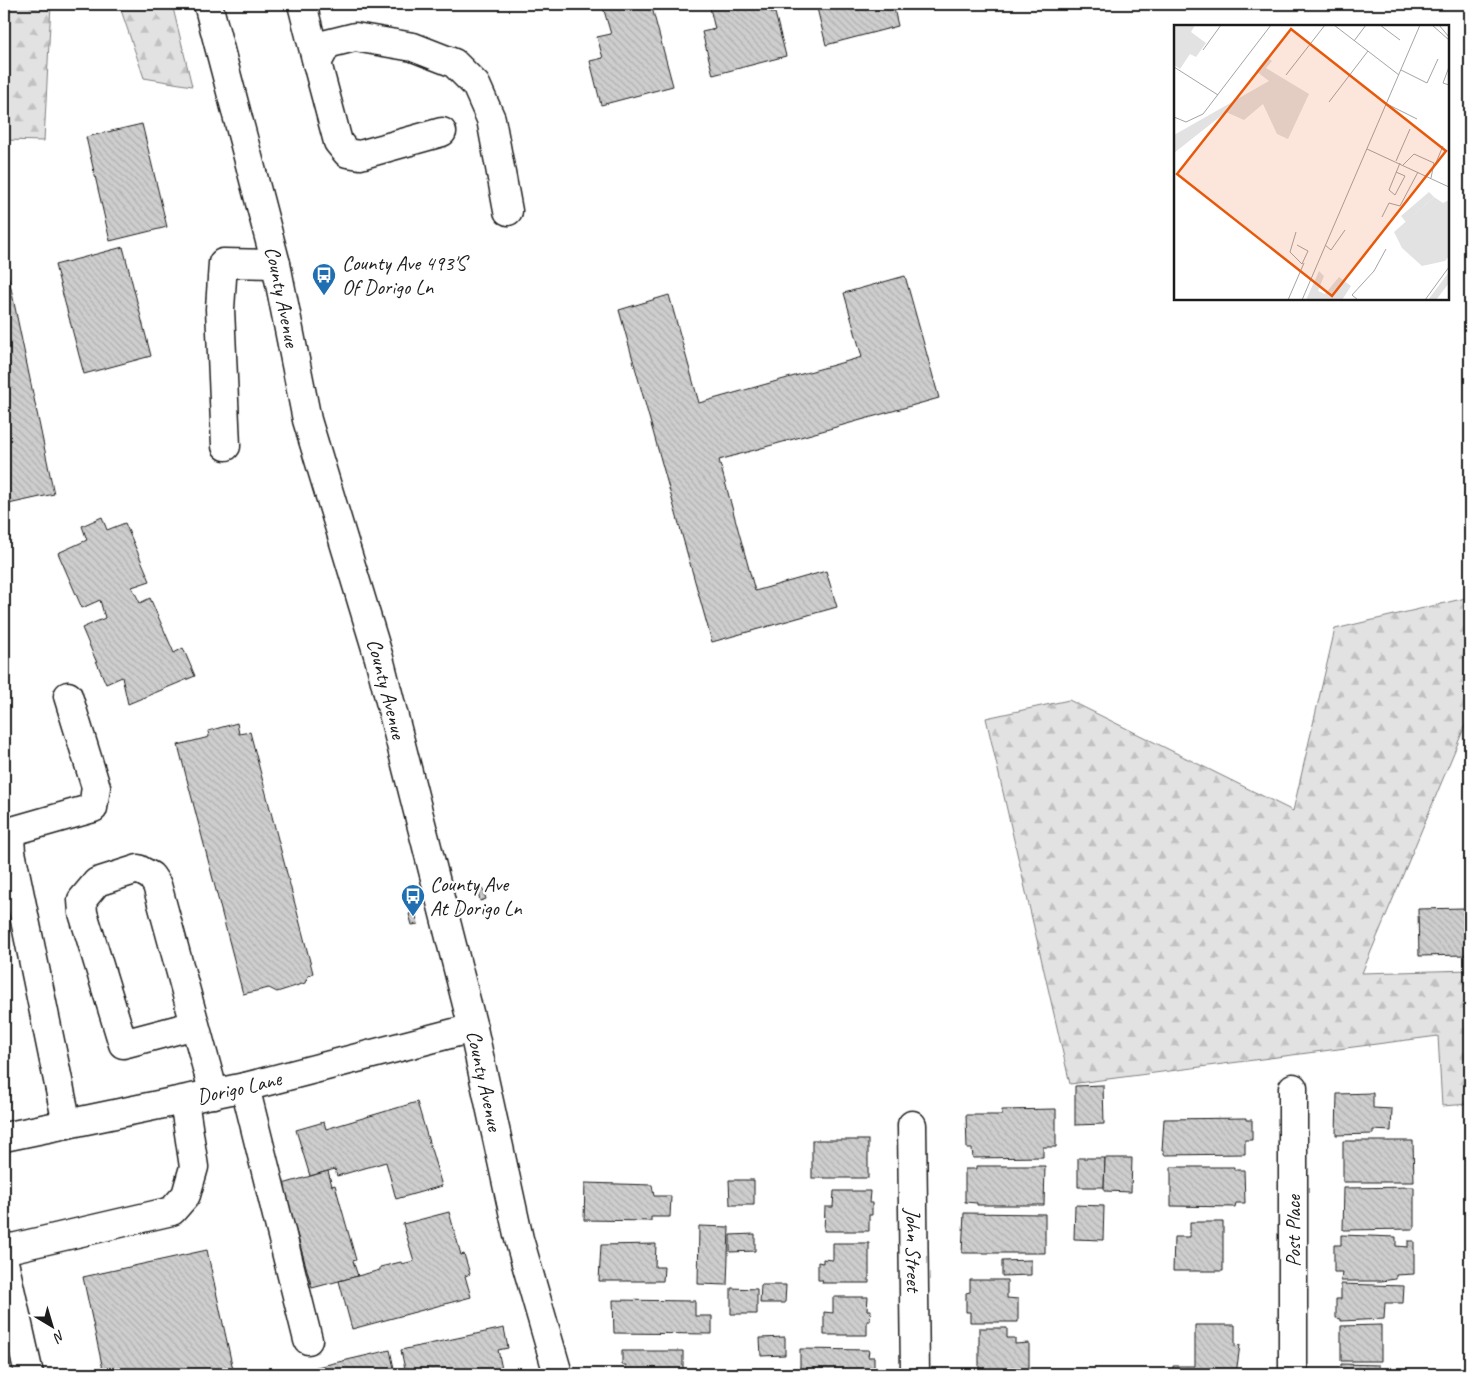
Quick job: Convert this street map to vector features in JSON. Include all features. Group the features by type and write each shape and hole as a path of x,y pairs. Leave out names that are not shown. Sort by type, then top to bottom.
{"main road":[{"name":"County Avenue","path":"208,4 276,264 307,420 379,658 473,1028 519,1239 558,1374"},
{"path":"302,4 338,142 347,153 360,155 442,132"},
{"path":"317,63 327,44 356,37 413,47 454,62 476,85 491,118 508,210"},
{"path":"226,446 220,309 223,263 276,264"},
{"path":"67,1124 11,852 10,839 16,830 92,808 96,787 68,696"},
{"path":"195,1025 123,1044 83,912 82,900 97,882 138,869 151,876 157,885 214,1094"},
{"name":"Dorigo Lane","path":"4,1137 245,1087 473,1028"},
{"path":"245,1087 308,1340"},
{"name":"Post Place","path":"1293,1374 1294,1088"},
{"path":"4,1246 12,1248 172,1211 186,1196 194,1167 184,1100"},
{"name":"John Street","path":"912,1125 915,1374"},
{"path":"4,1262 29,1374"}],"green space":[{"path":"4,4 51,4 44,141 4,140"},
{"path":"119,4 172,4 192,86 144,78"},
{"path":"1470,597 1470,714 1362,973 1470,970 1470,1104 1442,1106 1438,1036 1070,1084 986,718 1069,700 1293,811 1335,629"}],"building":[{"path":"602,4 651,4 673,86 601,105 590,61 603,58 597,37 611,34"},
{"path":"709,4 770,4 772,13 775,13 786,56 713,75 702,32 715,29"},
{"path":"816,4 893,4 898,26 826,45"},
{"path":"142,124 167,227 110,241 86,137"},
{"path":"123,247 151,356 84,374 55,265"},
{"path":"8,274 54,494 4,505 4,275"},
{"path":"905,276 939,398 719,460 755,591 826,571 837,607 712,642 619,310 669,295 699,403 862,357 844,293"},
{"path":"102,517 107,530 125,523 150,581 132,587 140,603 150,598 174,653 183,648 195,676 128,704 122,677 106,684 82,628 105,618 100,600 82,608 58,553 87,540 82,526"},
{"path":"237,723 239,734 250,732 313,973 308,976 305,983 277,992 269,988 243,994 178,745 209,737 208,731"},
{"path":"483,889 486,899 480,901 478,891"},
{"path":"1465,908 1466,955 1419,956 1418,909"},
{"path":"415,912 418,924 412,925 409,914"},
{"path":"1103,1085 1104,1124 1075,1125 1075,1086"},
{"path":"1373,1093 1373,1108 1392,1109 1391,1131 1373,1130 1373,1134 1336,1135 1337,1094"},
{"path":"417,1102 442,1186 396,1199 386,1162 337,1176 335,1169 310,1176 296,1130 324,1122 326,1129"},
{"path":"1056,1109 1056,1147 1043,1147 1043,1157 973,1158 972,1149 967,1149 966,1115 1002,1115 1002,1110"},
{"path":"1246,1118 1246,1120 1252,1120 1252,1140 1245,1140 1245,1154 1164,1155 1164,1151 1162,1151 1164,1119"},
{"path":"812,1140 868,1140 868,1178 812,1178"},
{"path":"1343,1141 1413,1141 1414,1182 1343,1182"},
{"path":"1078,1158 1105,1158 1104,1187 1078,1187"},
{"path":"1105,1158 1132,1158 1131,1192 1104,1191"},
{"path":"976,1166 1045,1166 1044,1205 977,1205 977,1203 965,1202 965,1169 976,1169"},
{"path":"1171,1167 1234,1167 1234,1170 1244,1170 1245,1203 1236,1203 1235,1207 1171,1206"},
{"path":"328,1171 332,1186 335,1185 356,1260 353,1261 358,1276 312,1288 283,1184"},
{"path":"729,1180 754,1180 754,1205 730,1205"},
{"path":"585,1183 652,1185 654,1196 671,1196 670,1217 651,1217 651,1221 584,1220"},
{"path":"1414,1187 1414,1229 1343,1230 1344,1188"},
{"path":"834,1191 870,1191 869,1203 872,1203 872,1215 869,1215 869,1231 824,1231 825,1207 833,1207"},
{"path":"1075,1205 1104,1206 1103,1240 1074,1239"},
{"path":"449,1212 461,1255 464,1254 470,1274 465,1276 471,1297 352,1329 339,1281 380,1270 380,1267 414,1261 403,1224"},
{"path":"964,1213 1045,1214 1045,1253 962,1253"},
{"path":"1190,1222 1223,1222 1223,1271 1173,1271 1174,1237 1190,1237"},
{"path":"699,1226 729,1227 727,1285 698,1284"},
{"path":"755,1234 755,1251 730,1252 730,1235"},
{"path":"1341,1235 1396,1237 1396,1246 1408,1247 1408,1241 1414,1241 1414,1274 1396,1275 1396,1279 1381,1281 1341,1281 1342,1272 1334,1272 1334,1245 1341,1245"},
{"path":"833,1243 869,1243 869,1283 822,1283 823,1280 818,1280 818,1262 823,1263 823,1259 833,1260"},
{"path":"656,1244 655,1267 664,1267 663,1281 599,1281 601,1245"},
{"path":"207,1250 234,1374 104,1374 83,1277"},
{"path":"1031,1260 1031,1275 1002,1276 1002,1261"},
{"path":"970,1280 1007,1280 1007,1298 1018,1299 1018,1322 970,1322 970,1312 966,1312 966,1293 970,1292"},
{"path":"1341,1284 1404,1286 1403,1303 1385,1303 1384,1319 1341,1321 1341,1319 1336,1318 1336,1299 1341,1299"},
{"path":"761,1285 786,1285 785,1303 760,1303"},
{"path":"731,1288 757,1289 757,1314 731,1314"},
{"path":"833,1297 868,1297 867,1310 871,1310 870,1321 867,1321 867,1335 824,1335 824,1312 833,1313"},
{"path":"613,1300 695,1301 695,1316 712,1316 712,1334 614,1333"},
{"path":"1195,1325 1235,1325 1235,1346 1240,1345 1236,1374 1173,1374 1173,1366 1195,1366"},
{"path":"1381,1325 1381,1361 1341,1361 1341,1326"},
{"path":"504,1328 508,1348 498,1350 503,1374 406,1374 401,1350"},
{"path":"979,1328 1007,1328 1007,1338 1015,1338 1015,1344 1029,1343 1029,1374 979,1374"},
{"path":"785,1337 785,1355 761,1356 760,1338"},
{"path":"800,1349 869,1350 868,1357 874,1357 874,1372 868,1372 868,1374 800,1374"},
{"path":"390,1350 395,1373 305,1374 304,1370"},
{"path":"622,1351 683,1351 683,1374 626,1374 626,1365 622,1365"},
{"path":"1341,1364 1379,1365 1379,1374 1341,1374"}],"place":[{"name":"County Ave 493'S Of Dorigo Ln","path":"324,296"},
{"name":"County Ave At Dorigo Ln","path":"413,917"}]}
